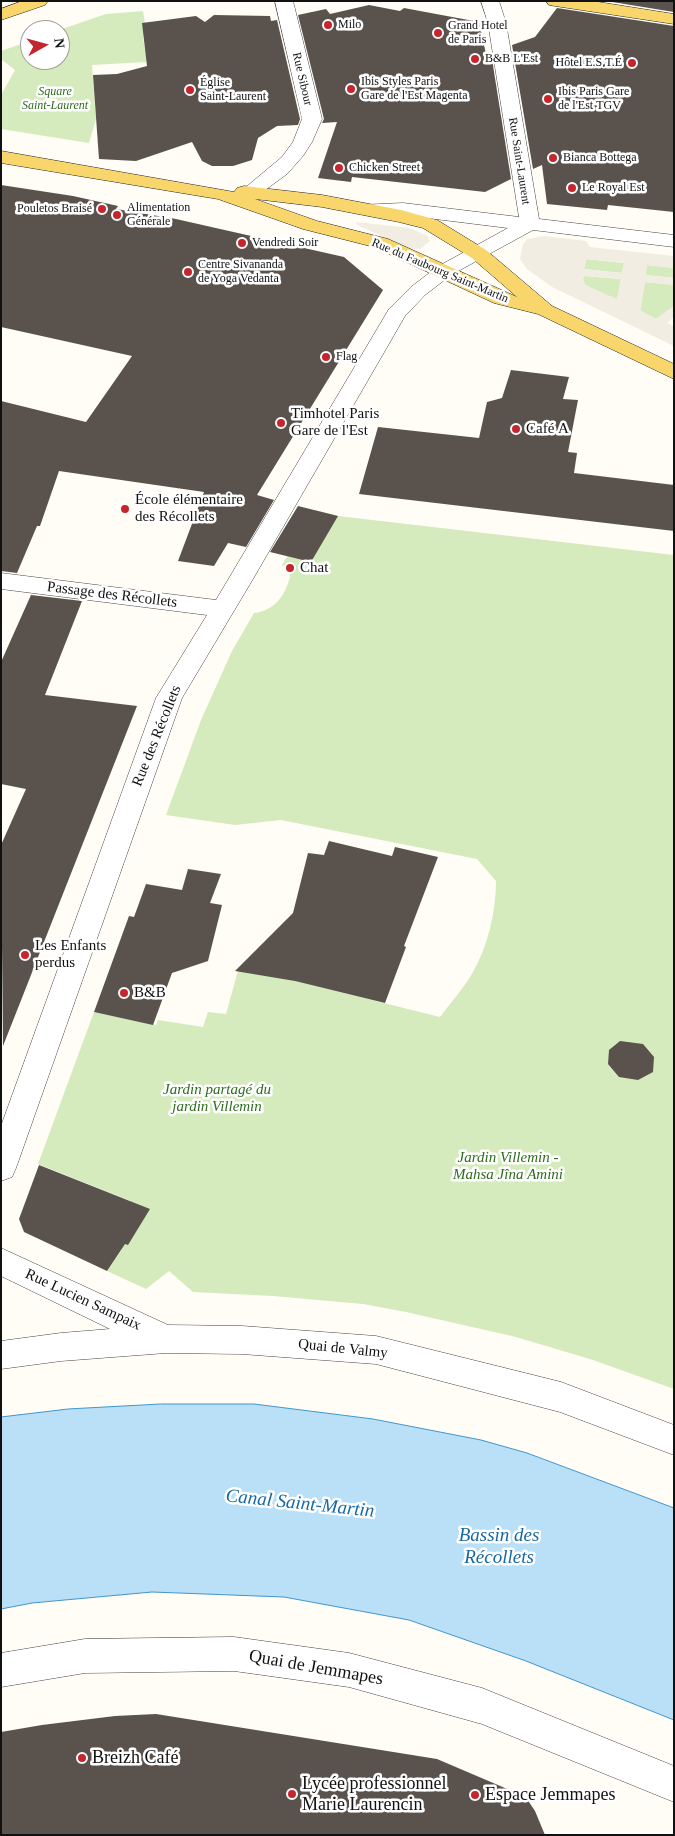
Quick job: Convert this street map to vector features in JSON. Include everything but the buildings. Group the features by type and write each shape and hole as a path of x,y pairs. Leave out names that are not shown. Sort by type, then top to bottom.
{"main road":[{"path":"1,15 39,1"},
{"path":"555,1 674,19"},
{"name":"Rue du Faubourg Saint-Martin","path":"1,157 222,194 310,225 381,243 444,271 501,300 545,310 674,372"},
{"name":"Rue du Faubourg Saint-Martin","path":"222,194 250,192 283,195 366,209 430,224 478,254 545,310"}],"street":[{"name":"Rue Sibour","path":"250,192 275,175 293,158 308,133 312,118 284,1"},
{"name":"Rue Saint-Laurent","path":"444,271 530,224 497,23 490,1"},
{"name":"Rue du Faubourg Saint-Martin","path":"366,209 404,209 674,241"},
{"name":"Rue des Récollets","path":"1,1168 169,698 396,313 418,291 444,271"},
{"name":"Passage des Récollets","path":"1,581 222,608"},
{"name":"Rue Lucien Sampaix","path":"1,1261 166,1339"},
{"name":"Quai de Valmy","path":"1,1355 60,1347 166,1339 242,1340 376,1350 561,1397 674,1440"},
{"name":"Quai de Jemmapes","path":"1,1670 85,1656 234,1654 349,1670 482,1706 674,1784"}],"green space":[{"name":"Square Saint-Laurent","path":"143,11 145,23 143,38 147,62 92,65 96,119 89,143 1,129 1,95 15,70 1,59 1,51 20,44 20,70 70,70 70,26 106,14"},
{"path":"586,259 624,263 622,273 584,269"},
{"path":"647,265 674,268 674,278 645,275"},
{"path":"584,276 621,279 617,300 585,285"},
{"path":"645,282 674,285 674,306 656,319 640,311"},
{"name":"Jardin Villemin - Mahsa Jîna Amini","path":"315,510 338,516 674,555 674,1389 593,1360 516,1337 406,1312 363,1304 273,1296 193,1292 169,1271 146,1289 107,1271 122,1249 107,1241 131,1201 38,1164 94,1012 156,1025 158,1020 203,1027 208,1012 226,1014 239,967 440,1017 462,989 483,951 493,916 496,881 477,859 281,820 235,825 166,815 201,720 232,651 254,613 268,609 278,601 286,590 290,576 288,570 282,565"}],"shaded area":[{"path":"356,222 410,228 427,236 430,241 420,249 410,249 357,225"},
{"path":"544,236 586,241 590,247 674,256 674,268 647,265 646,275 674,278 674,285 645,282 640,310 656,319 674,306 674,317 667,323 674,326 674,346 552,287 527,269 520,259 523,244 527,239","holes":["586,259 624,263 622,273 584,269","584,276 621,279 617,299 585,285"]}],"water":[{"name":"Bassin des Récollets","path":"161,1404 254,1404 373,1419 481,1440 527,1453 674,1508 674,1720 526,1661 409,1620 284,1597 152,1592 32,1603 1,1609 1,1417 68,1409"}],"place":[{"name":"Milo","path":"328,25"},
{"name":"Grand Hotel de Paris","path":"438,33"},
{"name":"B&B L'Est","path":"475,59"},
{"name":"Hôtel E.S.T.É","path":"632,63"},
{"name":"Ibis Styles Paris Gare de l'Est Magenta","path":"351,89"},
{"name":"Église Saint-Laurent","path":"190,90"},
{"name":"Ibis Paris Gare de l'Est TGV","path":"548,99"},
{"name":"Bianca Bottega","path":"553,158"},
{"name":"Chicken Street","path":"339,168"},
{"name":"Le Royal Est","path":"572,188"},
{"name":"Pouletos Braisé","path":"102,209"},
{"name":"Alimentation Générale","path":"117,215"},
{"name":"Vendredi Soir","path":"242,243"},
{"name":"Centre Sivananda de Yoga Vedanta","path":"188,272"},
{"name":"Flag","path":"326,357"},
{"name":"Timhotel Paris Gare de l'Est","path":"281,423"},
{"name":"Café A","path":"516,429"},
{"name":"École élémentaire des Récollets","path":"125,509"},
{"name":"Chat","path":"290,568"},
{"name":"Les Enfants perdus","path":"25,955"},
{"name":"B&B","path":"124,993"},
{"name":"Breizh Café","path":"82,1758"},
{"name":"Lycée professionnel Marie Laurencin","path":"292,1794"},
{"name":"Espace Jemmapes","path":"475,1795"}],"park label":[{"name":"Jardin partagé du jardin Villemin","path":"217,1098"}],"water label":[{"name":"Canal Saint-Martin","path":"300,1504"}]}
